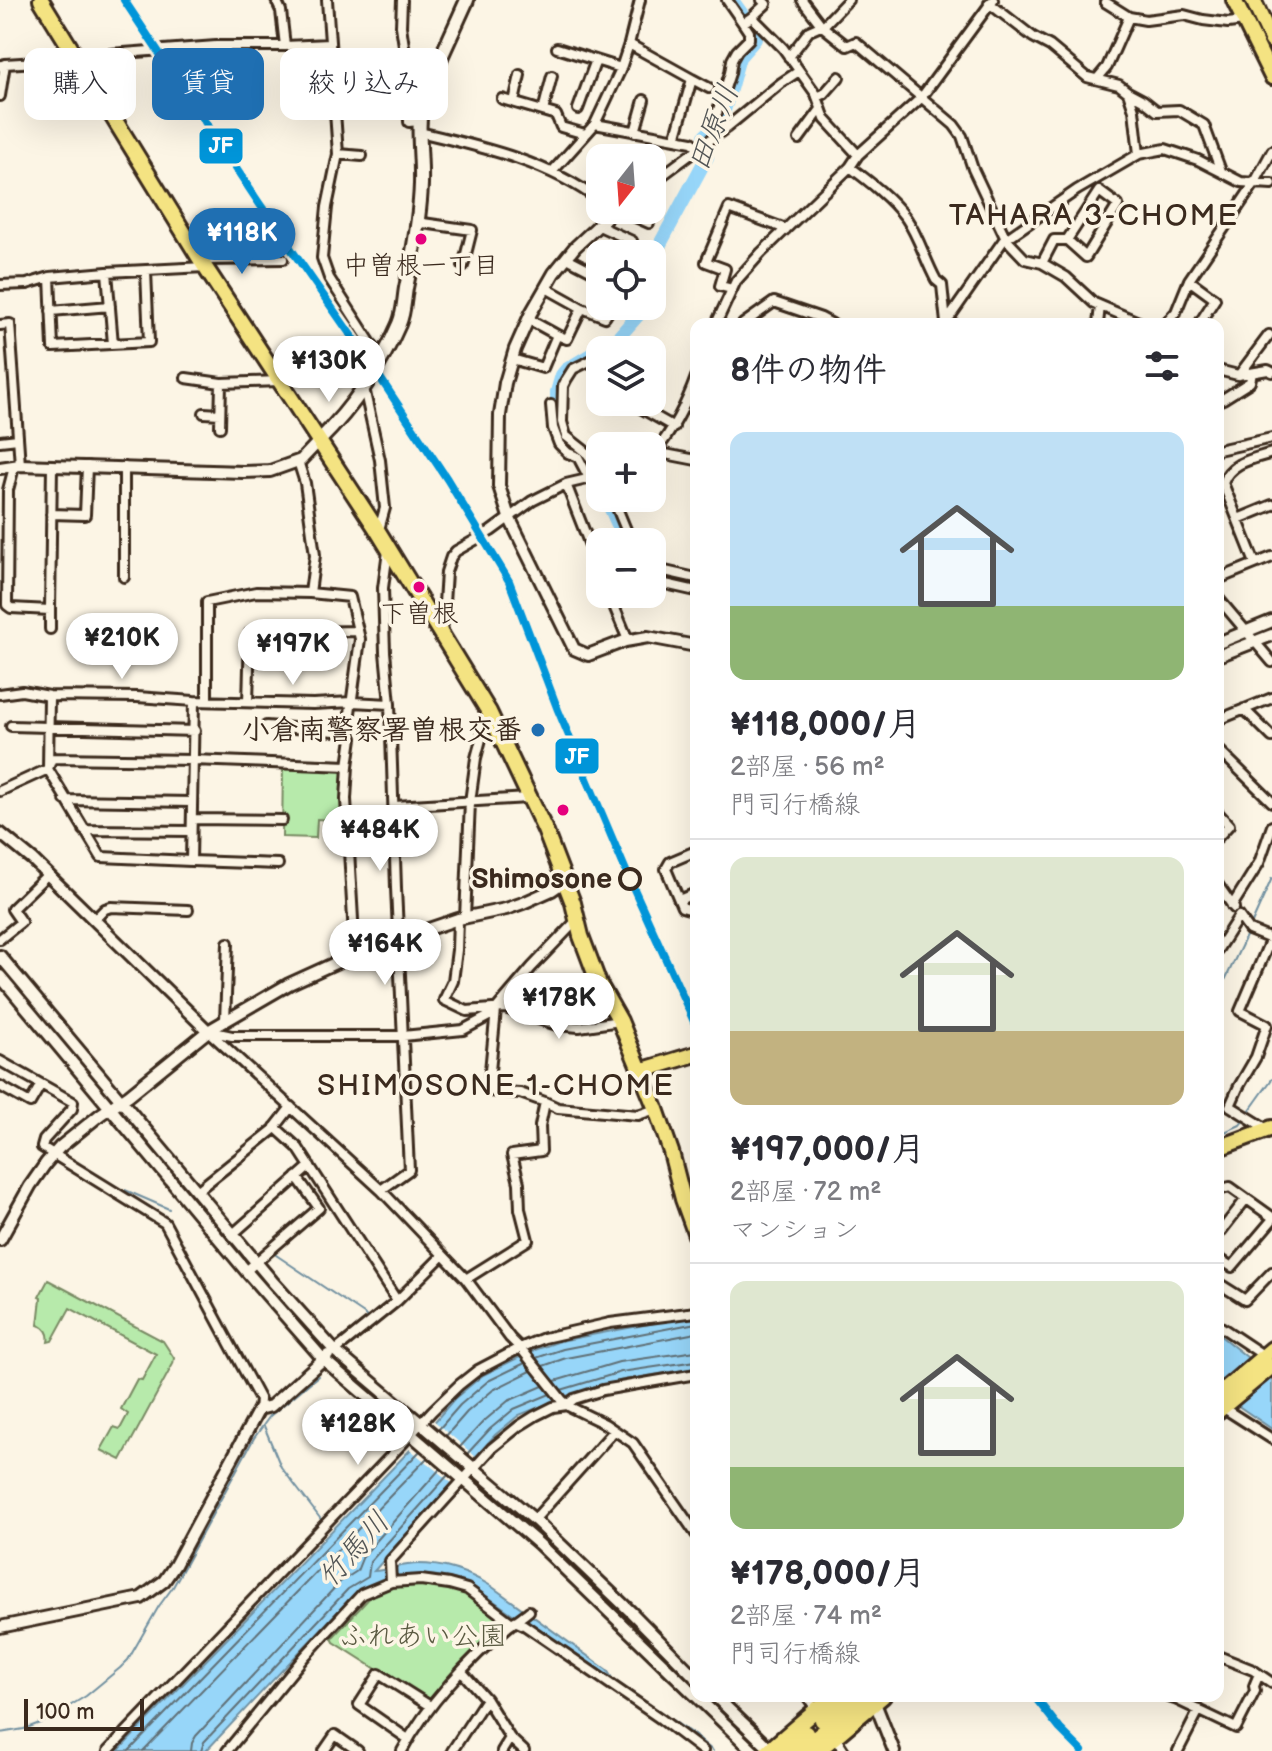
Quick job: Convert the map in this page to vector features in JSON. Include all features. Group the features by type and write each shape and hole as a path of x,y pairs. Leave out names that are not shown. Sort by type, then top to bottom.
{"main road":[{"path":"41,0 71,48"},
{"path":"319,441 339,421 363,388 401,321 421,184 419,126 423,97 467,0"},
{"path":"1234,0 1272,77"},
{"path":"1253,0 1272,41"},
{"path":"115,120 203,264 376,528 489,712 545,830 599,984 620,1021 656,1109 690,1218"},
{"path":"640,1071 690,1056"},
{"path":"1224,1146 1270,1129"},
{"path":"1224,1401 1268,1360"},
{"path":"774,1751 825,1702"},
{"path":"774,1751 843,1702"},
{"path":"800,1751 868,1702"},
{"path":"818,1751 870,1702"}],"street":[{"path":"276,0 281,11 285,46"},
{"path":"327,0 338,154 327,207 322,258 329,278 381,359"},
{"path":"402,0 401,26 409,122 552,172 586,193"},
{"path":"552,172 595,124 621,68 640,0"},
{"path":"717,113 732,60 749,39 749,32 727,0"},
{"path":"743,23 766,4 762,0"},
{"path":"802,0 822,26 847,46 856,42 954,125 962,136 973,169 1006,239 1025,259 1042,263 1066,277 1094,303 1129,318"},
{"path":"789,57 809,31 822,26 847,0"},
{"path":"719,318 736,281 850,167 858,155 921,98 991,2 1087,77 1119,85 1157,111 1179,110 1204,125 1221,171"},
{"path":"1105,2 1129,17 1146,20 1184,15 1228,23 1244,21"},
{"path":"752,17 789,57 817,97 825,119 858,155"},
{"path":"1097,79 1107,67 1129,17"},
{"path":"136,52 216,46 330,44"},
{"path":"629,44 709,88"},
{"path":"557,48 621,68"},
{"path":"578,109 596,60"},
{"path":"0,96 3,65 24,63"},
{"path":"666,173 799,71"},
{"path":"514,102 520,75"},
{"path":"543,111 552,76"},
{"path":"817,97 824,94 839,77"},
{"path":"675,139 692,79"},
{"path":"1128,92 1134,110 1139,154"},
{"path":"502,99 556,115 561,127 585,134"},
{"path":"635,132 644,100"},
{"path":"799,139 821,109"},
{"path":"595,124 692,142 700,148"},
{"path":"950,318 1006,239 1077,190 1139,154 1165,149 1198,160 1241,182 1272,184"},
{"path":"1170,318 1189,280 1254,184 1272,151"},
{"path":"338,154 362,156"},
{"path":"850,167 874,185 905,216 936,280 942,285 945,318"},
{"path":"1042,263 1054,240 1067,240 1086,257 1118,205 1099,191 1067,240"},
{"path":"732,289 720,286 725,269 706,262 729,208 786,229"},
{"path":"416,222 472,230 463,266"},
{"path":"630,240 597,225 554,273 528,319 505,383 500,415 499,486 509,517 574,649 588,655 628,640 648,637 690,645"},
{"path":"567,258 586,268"},
{"path":"0,285 27,284 50,277 283,259"},
{"path":"50,277 53,347 149,342 146,271"},
{"path":"107,272 113,344"},
{"path":"1189,280 1215,299 1203,318"},
{"path":"546,288 586,310"},
{"path":"751,318 774,302 821,318"},
{"path":"51,311 110,306"},
{"path":"1099,318 1100,306"},
{"path":"528,319 567,339 582,308"},
{"path":"0,325 10,324 18,439 17,466 8,490 3,575 7,603 11,608 50,610"},
{"path":"512,359 543,368 557,335"},
{"path":"1238,375 1269,335"},
{"path":"586,363 573,369 563,386 562,422 566,436 586,452"},
{"path":"1224,372 1238,375 1272,372"},
{"path":"1224,398 1250,382 1252,373"},
{"path":"186,378 221,383 281,380"},
{"path":"220,427 221,383"},
{"path":"363,388 380,460 385,508 380,526 376,528"},
{"path":"666,437 690,394"},
{"path":"551,405 553,428 559,444 578,457 586,472"},
{"path":"204,413 220,414"},
{"path":"655,416 674,427"},
{"path":"1224,449 1272,438"},
{"path":"0,441 18,439"},
{"path":"0,468 87,466 270,471 298,461 319,441"},
{"path":"1224,480 1226,473 1242,462 1272,453"},
{"path":"666,455 690,459"},
{"path":"298,461 305,483 315,555 310,593"},
{"path":"50,629 52,466"},
{"path":"51,514 85,515 87,466"},
{"path":"124,467 124,577"},
{"path":"442,635 446,572 456,551 491,531 532,501 566,484 586,479"},
{"path":"566,484 586,535"},
{"path":"1224,485 1255,563"},
{"path":"1238,519 1272,505"},
{"path":"381,1190 409,1170 395,806 385,652 383,588 388,550"},
{"path":"1224,576 1272,557"},
{"path":"666,571 690,577"},
{"path":"666,584 690,590"},
{"path":"207,701 207,602 256,592 350,597 360,639 348,728 352,738 347,804 355,954"},
{"path":"1224,605 1272,662"},
{"path":"615,608 628,640"},
{"path":"1224,641 1272,621"},
{"path":"248,702 250,633 358,631"},
{"path":"1224,654 1272,635"},
{"path":"0,694 22,691 49,696 390,704"},
{"path":"49,696 48,769 101,857 278,864"},
{"path":"1224,717 1272,698"},
{"path":"191,861 194,701"},
{"path":"1244,709 1272,737"},
{"path":"489,712 476,758 470,802 453,981 444,1000 467,1011 505,1008 557,1025 579,1027 620,1021"},
{"path":"11,726 195,731"},
{"path":"266,726 349,732"},
{"path":"1224,755 1272,802"},
{"path":"0,791 48,769 52,758 348,766"},
{"path":"395,806 528,798"},
{"path":"65,800 192,802"},
{"path":"192,819 282,820"},
{"path":"1232,906 1259,863 1272,826"},
{"path":"84,830 191,831"},
{"path":"0,833 48,874 208,1031 381,1190 466,1279 564,1402 633,1443 690,1525"},
{"path":"690,855 667,865 683,908 690,909"},
{"path":"0,939 21,922 12,909 48,874"},
{"path":"0,1240 30,1186 53,1154 208,1031 289,984 355,954 461,918 506,909 552,890 565,881"},
{"path":"1224,894 1249,930 1271,937 1240,1011 1270,1026 1230,1106 1270,1129"},
{"path":"679,900 690,895"},
{"path":"95,919 111,907 188,910"},
{"path":"1224,940 1239,916"},
{"path":"208,1031 232,1036 403,1036 463,1030 491,1015 577,920"},
{"path":"225,1021 228,943"},
{"path":"0,956 296,1309 335,1351 534,1520 690,1672"},
{"path":"0,976 323,1359 539,1544 690,1690"},
{"path":"496,1009 488,1091 520,1093 558,1108 638,1115 656,1109"},
{"path":"0,1061 73,1104 42,1143 43,1148 165,1223 260,1400 259,1409 164,1581 141,1598 0,1627"},
{"path":"0,1086 30,1103 40,1086"},
{"path":"466,1279 528,1240 512,1155 541,1151 540,1126 545,1102"},
{"path":"197,1191 275,1127 291,1107"},
{"path":"275,1127 298,1148 397,1301"},
{"path":"233,1234 310,1166"},
{"path":"246,1271 319,1208 297,1177"},
{"path":"1224,1188 1230,1187 1272,1219 1232,1267 1224,1262"},
{"path":"1224,1227 1246,1199"},
{"path":"259,1409 271,1406 323,1359 397,1301 443,1255"},
{"path":"1224,1287 1245,1300 1272,1272"},
{"path":"108,1751 421,1424 478,1370 544,1338 610,1323 690,1313"},
{"path":"1224,1329 1268,1360"},
{"path":"391,1582 390,1561 472,1467 519,1426 564,1402 603,1390 690,1375"},
{"path":"1224,1408 1272,1439"},
{"path":"534,1520 614,1431"},
{"path":"227,1751 305,1656 362,1594 391,1582 421,1580 467,1589 524,1625 703,1751"},
{"path":"402,1751 430,1706 483,1650 529,1611"},
{"path":"1224,1658 1272,1683"},
{"path":"462,1672 486,1699 510,1738 524,1751"},
{"path":"408,1739 359,1705 379,1674 430,1706"},
{"path":"1180,1702 1236,1728 1255,1691 1259,1674"},
{"path":"452,1751 486,1699"},
{"path":"702,1702 753,1751"},
{"path":"721,1702 774,1751"},
{"path":"811,1702 816,1709"},
{"path":"876,1702 894,1751"},
{"path":"1182,1750 1199,1710"},
{"path":"324,1751 335,1735 358,1751"},
{"path":"835,1737 844,1751"},
{"path":"502,1751 510,1738"}],"green space":[{"path":"283,765 346,767 343,784 346,821 317,819 316,838 282,837"},
{"path":"48,1280 163,1341 174,1358 121,1460 101,1450 114,1427 120,1429 128,1414 121,1409 137,1379 142,1380 156,1354 70,1308 52,1341 48,1342 46,1331 38,1325 39,1297"},
{"name":"ふれあい公園","path":"421,1583 463,1591 505,1622 431,1703 332,1638 374,1593 390,1587"}],"water":[{"name":"竹馬川","path":"690,1316 690,1369 623,1380 572,1394 519,1415 495,1435 374,1571 428,1564 474,1577 607,1670 612,1678 607,1678 463,1583 430,1575 403,1576 354,1594 206,1751 118,1751 414,1446 454,1399 483,1375 560,1341"},
{"path":"1224,1339 1272,1377 1272,1429 1224,1396"}],"pier":[{"path":"432,1419 479,1457 453,1487 407,1447"}],"waterway":[{"name":"田原川","path":"662,240 707,157 705,136 721,121 739,57 755,39 732,0"},
{"name":"田原川","path":"586,463 563,444 557,421 557,392 562,375 617,339 634,320"},
{"name":"田原川","path":"612,512 620,528"},
{"name":"田原川","path":"666,578 690,584"},
{"path":"1252,923 1272,878"},
{"path":"1224,982 1246,936"},
{"path":"1247,1114 1272,1079"},
{"path":"1224,1132 1244,1120"},
{"path":"125,1190 169,1209"},
{"path":"276,1255 369,1320"},
{"path":"355,1342 369,1327"},
{"path":"0,1733 45,1721 86,1696 128,1660 173,1587 254,1438 270,1416 318,1376"},
{"path":"264,1426 281,1467 323,1522"},
{"path":"610,1677 713,1751"}],"transit line":[{"name":"JF","path":"124,0 371,364 447,479 509,581 558,710 690,1013"},
{"name":"JF","path":"1039,1702 1082,1751"}],"place":[{"name":"中曽根一丁目","path":"421,239"},
{"name":"下曽根","path":"419,587"},
{"name":"小倉南警察署曽根交番","path":"538,730"},
{"name":"Shimosone","path":"630,879"}],"district":[{"name":"TAHARA 3-CHOME","path":"1094,216"},
{"name":"SHIMOSONE 1-CHOME","path":"496,1086"}]}
